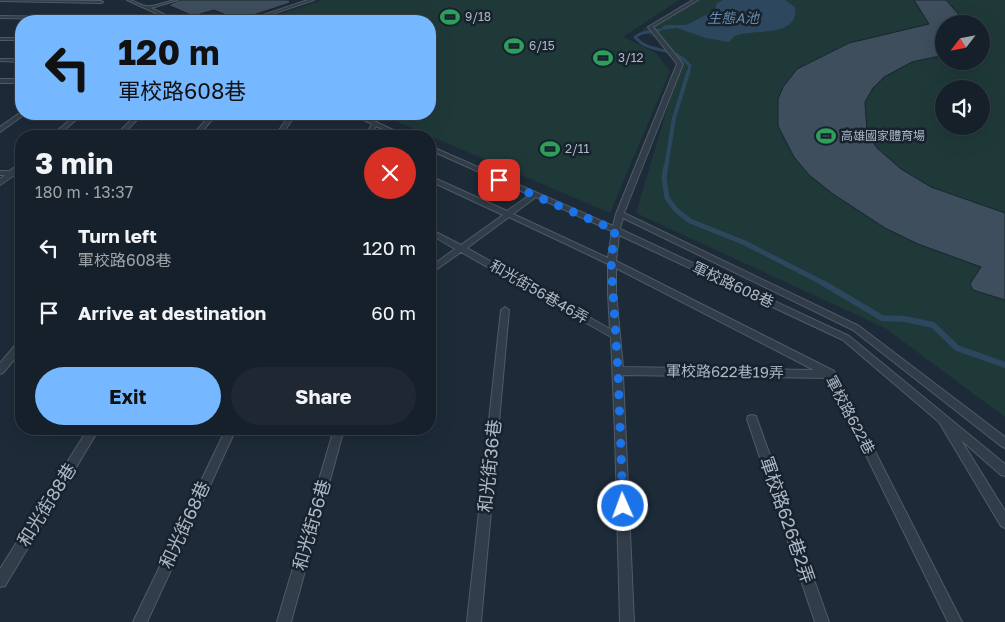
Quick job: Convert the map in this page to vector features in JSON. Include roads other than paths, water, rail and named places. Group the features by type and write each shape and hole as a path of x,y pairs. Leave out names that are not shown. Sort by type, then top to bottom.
{"lane":[{"path":"0,0 101,2"},
{"path":"129,0 163,15"},
{"path":"148,8 176,0"},
{"path":"266,15 312,0"},
{"path":"627,622 618,371 611,262 615,230 620,214 680,64 650,27 696,0"},
{"path":"0,17 15,17"},
{"path":"0,39 15,39"},
{"path":"0,60 15,61"},
{"path":"0,81 15,81"},
{"path":"0,86 7,81"},
{"path":"0,130 15,119"},
{"path":"61,130 73,120"},
{"path":"124,130 134,120"},
{"path":"200,130 209,120"},
{"path":"368,120 390,130"},
{"path":"371,130 375,123"},
{"name":"軍校路608巷","path":"436,151 534,196 615,230 846,338 1005,471"},
{"path":"0,183 15,170"},
{"path":"0,173 15,174"},
{"name":"軍校路622巷","path":"436,181 611,262 831,374 955,622"},
{"path":"436,266 534,196"},
{"path":"620,214 856,328 1005,443"},
{"name":"和光街56巷46弄","path":"436,234 462,247 616,336"},
{"name":"和光街36巷","path":"474,622 505,310"},
{"path":"0,370 15,352"},
{"name":"軍校路622巷19弄","path":"618,371 831,374"},
{"path":"940,416 1005,522"},
{"name":"軍校路626巷2弄","path":"752,419 822,622"},
{"name":"和光街88巷","path":"0,582 90,435"},
{"name":"和光街68巷","path":"140,622 228,435"},
{"name":"和光街56巷","path":"284,622 337,435"}],"water":[{"name":"生態A池","path":"723,0 785,0 795,7 794,17 790,24 783,28 745,33 734,37 729,42 706,38 677,28 660,30 665,25 686,25 716,10 716,4"}],"waterway":[{"path":"660,30 642,33 635,37 641,43 655,49 670,52 684,59 690,66 688,74"},
{"path":"666,167 674,118 688,73"},
{"path":"666,166 664,178 667,198 676,210 690,221 745,243 825,284"},
{"path":"823,283 882,318 905,319 933,325 957,348 1005,365"}],"place":[{"name":"9/18","path":"450,17"},
{"name":"6/15","path":"514,46"},
{"name":"3/12","path":"603,58"},
{"name":"高雄國家體育場","path":"826,136"},
{"name":"2/11","path":"550,149"}]}
